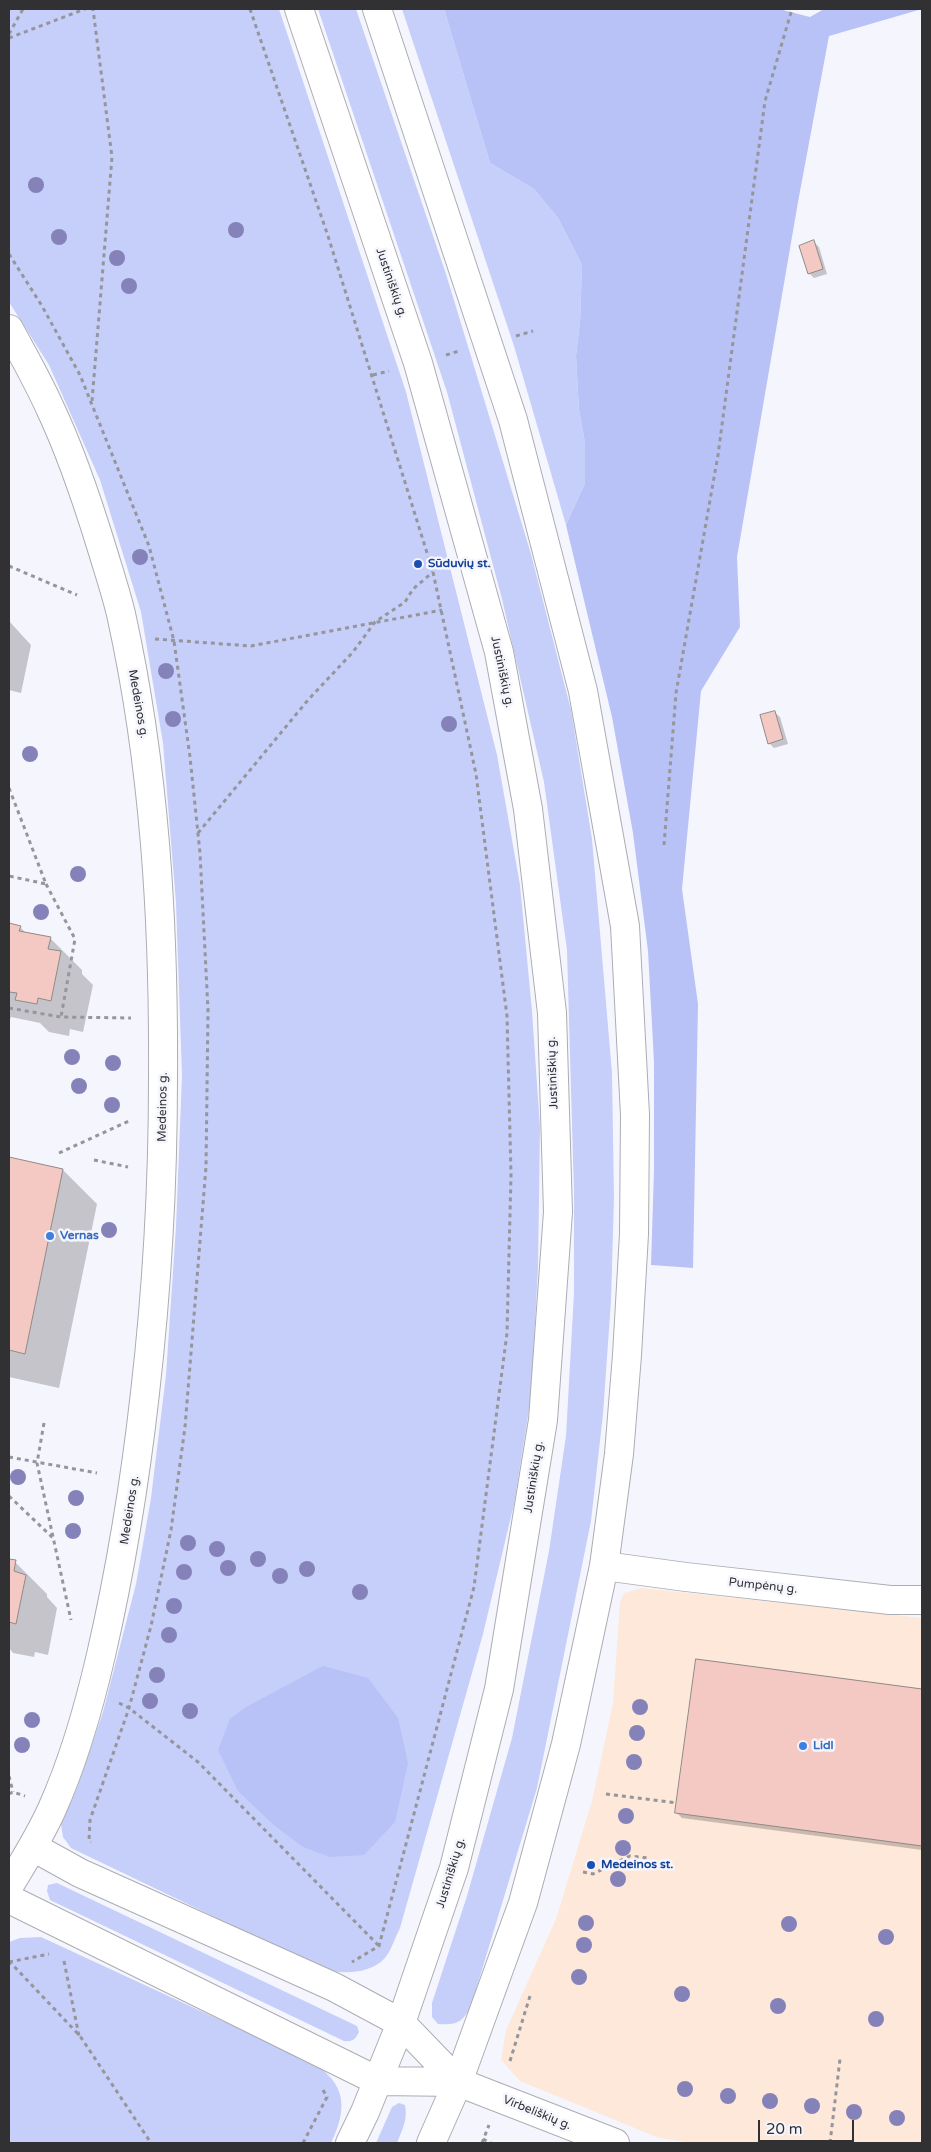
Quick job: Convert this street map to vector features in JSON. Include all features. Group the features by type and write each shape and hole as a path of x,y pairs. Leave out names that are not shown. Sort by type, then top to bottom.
{"main road":[{"name":"Justiniškių g.","path":"299,9 418,363 499,652 528,809 552,1013 558,1212 543,1420 499,1689 454,1868 401,2022 378,2081 350,2143"},
{"path":"377,9 513,420 583,691 625,926 635,1115 634,1234 620,1454 604,1566 566,1744 523,1903 458,2082 431,2143"},
{"name":"Medeinos g.","path":"9,329 51,409 88,502 120,609 150,775 158,868 164,988 163,1128 159,1234 152,1339 129,1521 115,1597 93,1690 66,1774 53,1808 33,1847 9,1886"},
{"name":"Pumpėnų g.","path":"604,1566 890,1600 922,1600"},
{"path":"33,1847 80,1873 334,1987 401,2022 458,2082"},
{"path":"9,1899 378,2081 458,2082"},
{"name":"Virbeliškių g.","path":"458,2082 615,2143"}],"path":[{"path":"9,34 23,9"},
{"path":"9,38 85,9"},
{"path":"92,404 112,157 93,9"},
{"path":"93,1690 129,1708 198,1762 379,1946 474,1586 507,1333 511,1175 507,1016 476,774 433,572 328,236 250,9"},
{"path":"664,845 676,692 718,455 765,101 792,9"},
{"path":"511,337 533,331"},
{"path":"444,356 460,351"},
{"path":"373,375 397,369"},
{"path":"9,566 77,595"},
{"path":"198,834 308,700 353,652 375,622 405,602 413,589 433,572"},
{"path":"174,641 251,646 442,610"},
{"path":"9,788 46,884 75,939 61,1017"},
{"path":"9,876 46,884"},
{"path":"9,1008 61,1017 131,1018"},
{"path":"58,1153 129,1121"},
{"path":"94,1160 128,1167"},
{"path":"44,1423 37,1463 71,1620"},
{"path":"9,1457 97,1473"},
{"path":"9,1496 54,1538"},
{"path":"9,1776 11,1793 31,1798"},
{"path":"606,1794 677,1802"},
{"path":"583,1872 593,1874 630,1856 648,1858"},
{"path":"9,1961 56,1953"},
{"path":"64,1958 80,2036"},
{"path":"9,1961 80,2036 151,2143"},
{"path":"510,2061 530,1996"},
{"path":"830,2143 840,2059"},
{"path":"303,2143 327,2097"},
{"path":"482,2143 484,2140 491,2143"}],"shaded area":[{"path":"9,9 279,9 406,392 497,755 520,885 532,1011 540,1127 538,1268 531,1397 514,1504 483,1634 400,1928 384,1959 371,1968 356,1972 325,1970 71,1848 63,1837 61,1825 77,1788 103,1712 136,1584 151,1498 166,1375 176,1227 182,1076 176,903 163,743 141,612 100,480 49,365 9,302"},
{"path":"318,9 356,9 446,274 531,554 571,710 592,839 612,1073 614,1198 611,1301 603,1414 591,1521 537,1788 471,2006 462,2019 450,2024 438,2024 432,2017 432,2003 467,1896 512,1738 549,1551 566,1436 574,1293 574,1193 567,950 544,782 502,599 447,392"},
{"path":"402,9 444,9 490,163 534,189 558,218 582,265 580,322 576,356 579,410 585,443 585,483 566,525 514,346"},
{"path":"444,9 779,9 810,17 824,9 922,9 829,36 798,202 737,557 740,627 701,691 682,889 698,1004 693,1268 651,1265 654,1170 654,1062 648,951 633,833 612,717 566,525 585,483 585,443 579,410 576,356 580,322 582,265 558,218 534,189 490,163"},
{"path":"642,1588 922,1618 922,2143 694,2143 659,2138 520,2081 501,2060 506,2030 556,1919 592,1801 613,1703 620,1602 624,1593"},
{"path":"323,1666 368,1678 398,1718 408,1763 395,1822 364,1855 330,1857 303,1847 275,1826 238,1791 218,1750 230,1719 246,1707"},
{"path":"57,1883 357,2026 359,2032 353,2040 344,2041 50,1900 47,1891 48,1885"},
{"path":"41,1937 319,2067 333,2080 341,2097 341,2115 331,2143 9,2143 9,1942 20,1938"},
{"path":"399,2103 405,2105 406,2115 397,2143 376,2143 392,2107"}],"building":[{"path":"814,240 823,269 808,274 799,246"},
{"path":"775,711 783,739 768,744 760,715"},
{"path":"9,923 21,926 19,931 51,937 48,949 61,951 51,1001 38,998 37,1004 15,1000 17,993 9,992"},
{"path":"9,1157 63,1169 25,1354 9,1350"},
{"path":"9,1559 16,1560 14,1571 26,1575 16,1624 9,1622"},
{"name":"Lidl","path":"696,1659 922,1689 922,1846 675,1813"}],"place":[{"name":"Sūduvių st.","path":"418,564"},
{"name":"Vernas","path":"50,1236"},
{"name":"Lidl","path":"803,1746"},
{"name":"Medeinos st.","path":"591,1865"}]}
